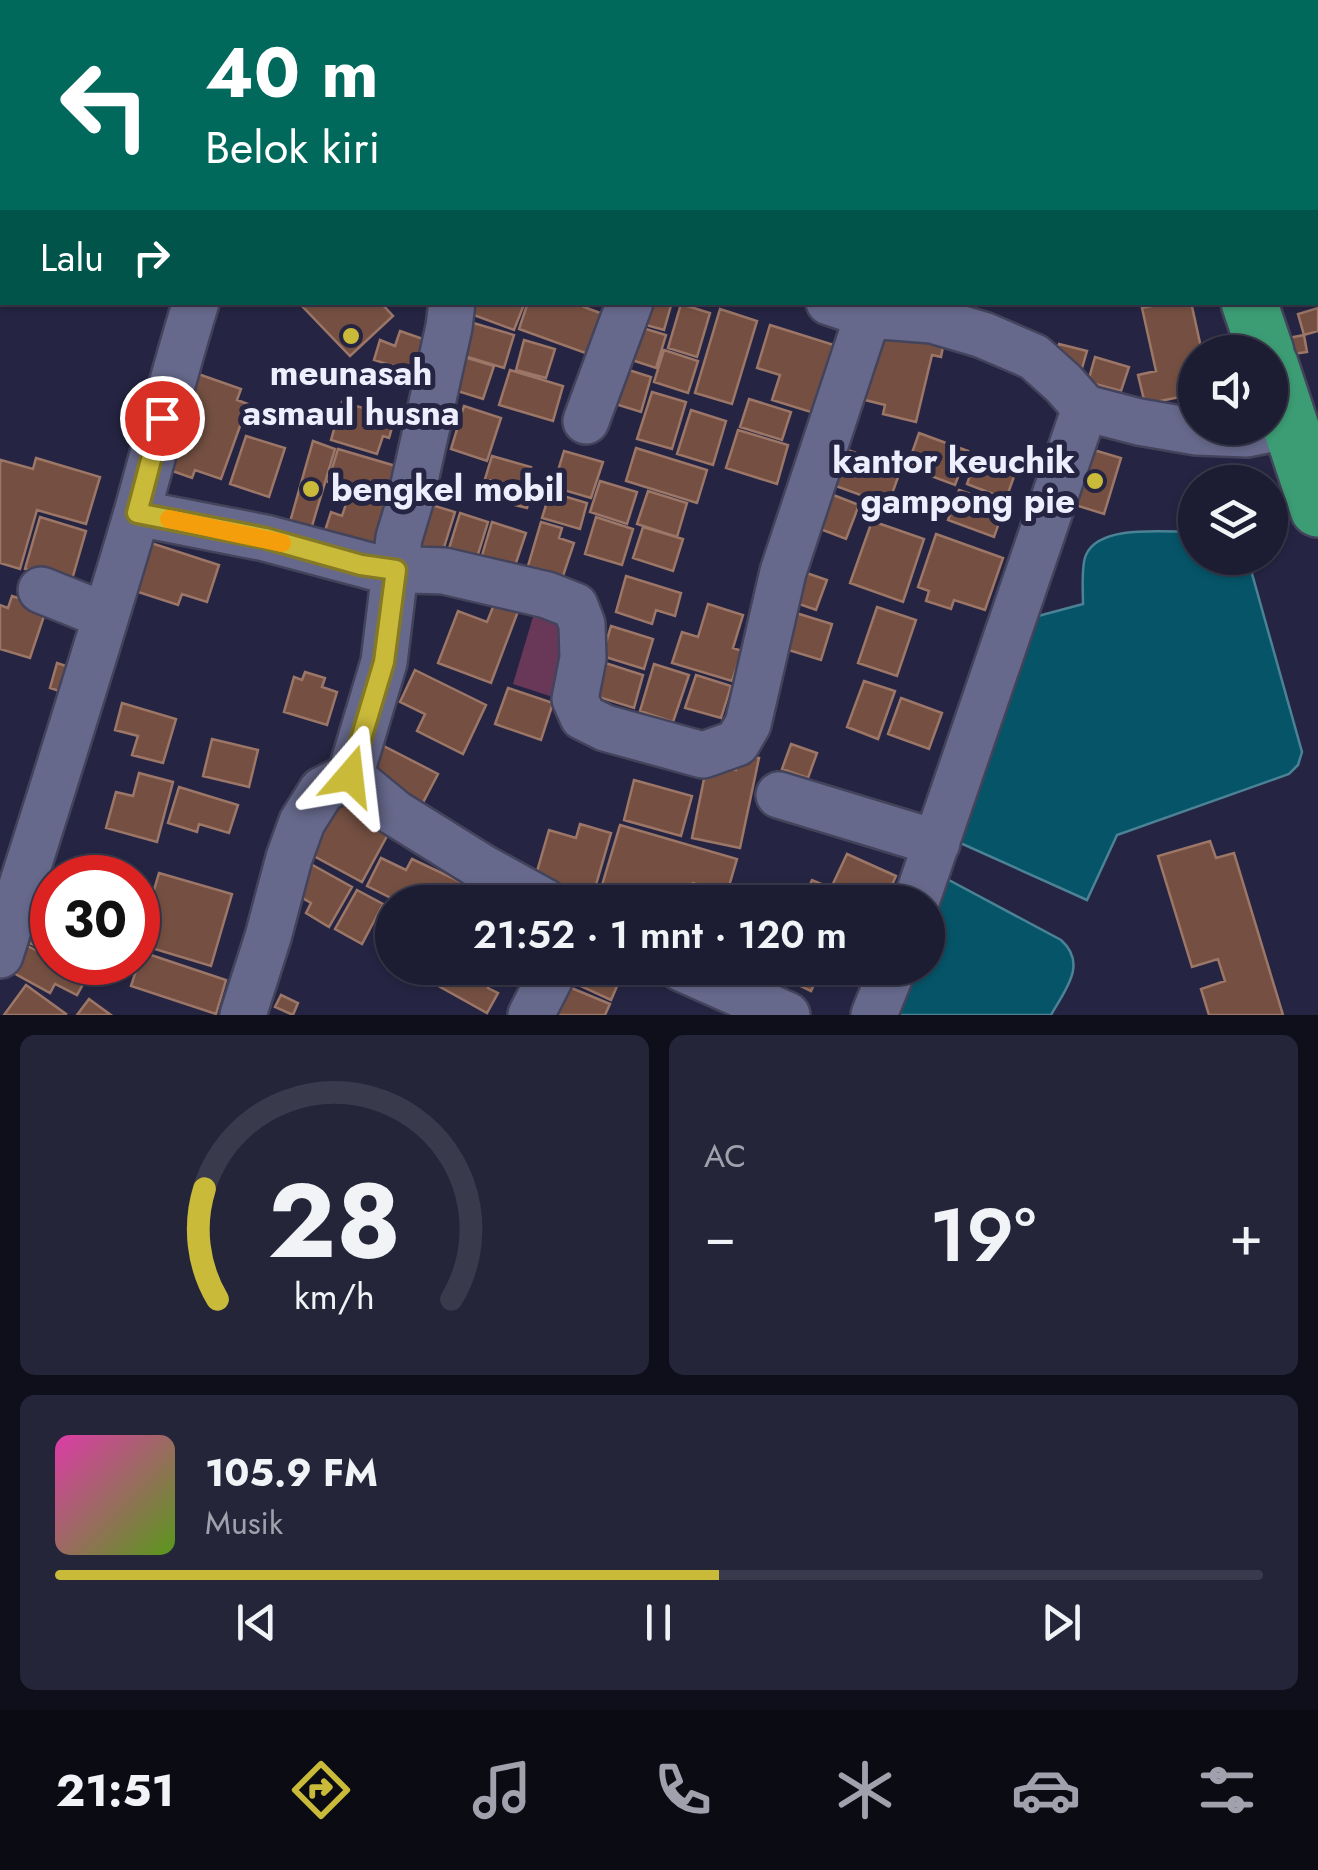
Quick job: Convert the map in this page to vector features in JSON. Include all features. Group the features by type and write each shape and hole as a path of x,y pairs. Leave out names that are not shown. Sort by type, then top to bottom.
{"highway":[{"path":"1250,305 1260,335"},
{"path":"1288,417 1318,510"}],"street":[{"path":"0,955 137,513 195,305"},
{"path":"243,1015 302,822 322,790 350,776 384,662 399,538 412,498 452,305"},
{"path":"586,421 629,305"},
{"path":"137,513 265,538 361,565 444,572 547,595 574,606 582,624 583,658 575,699 583,717 605,728 703,754 734,746 748,724 849,308 932,320 983,334 1034,358 1085,408 1197,432 1247,434 1291,426"},
{"path":"922,885 1085,408"},
{"path":"41,590 106,616"},
{"path":"350,776 395,813 514,885"},
{"path":"779,795 937,843"},
{"path":"531,1015 546,985"},
{"path":"718,985 786,1015"},
{"path":"874,1015 886,985"}],"shaded area":[{"path":"538,600 561,616 562,700 513,684"}],"water":[{"path":"1178,532 1178,575 1252,575 1302,752 1298,765 1289,774 1117,835 1087,900 938,833 1023,620 1083,604 1084,559 1093,545 1118,534"},
{"path":"947,879 1061,940 1069,949 1073,958 1071,977 1051,1015 888,1015 899,985 945,985 944,885"}],"building":[{"name":"meunasah asmaul husna","path":"383,305 393,316 350,356 303,307"},
{"path":"474,305 524,305 514,330 471,314"},
{"path":"527,305 585,305 603,314 588,354 519,329"},
{"path":"640,305 671,305 664,330 635,322"},
{"path":"681,305 710,313 697,357 668,348"},
{"path":"1192,305 1198,335 1178,335 1178,397 1145,404 1138,375 1156,371 1142,308"},
{"path":"1318,308 1318,331 1304,335 1298,314"},
{"path":"720,309 757,321 732,404 695,393"},
{"path":"470,322 514,335 504,368 461,355"},
{"path":"623,322 666,335 656,368 613,354"},
{"path":"883,323 945,337 941,357 932,355 916,422 883,414 885,405 857,398"},
{"path":"770,325 834,345 814,413 772,400 780,375 757,368"},
{"path":"400,331 426,340 416,373 374,360 380,340 395,346"},
{"path":"1304,335 1307,352 1288,355 1288,338"},
{"path":"524,340 555,349 546,378 516,370"},
{"path":"1059,344 1087,351 1080,375 1053,367"},
{"path":"664,350 698,361 688,393 654,382"},
{"path":"461,356 494,366 483,399 451,389"},
{"path":"1095,357 1129,367 1121,391 1088,382"},
{"path":"610,364 651,377 641,412 599,399"},
{"path":"184,369 241,389 237,400 248,404 221,479 195,470 192,478 161,467"},
{"path":"510,370 563,386 553,421 499,405"},
{"path":"652,392 686,402 672,449 637,439"},
{"path":"749,399 791,412 782,440 740,427"},
{"path":"342,402 395,417 389,438 383,436 377,454 331,440"},
{"path":"464,406 501,418 487,461 451,449"},
{"path":"691,410 726,421 713,465 677,454"},
{"path":"738,430 788,445 777,484 726,468"},
{"path":"919,433 968,451 955,485 907,467"},
{"path":"246,436 285,448 269,497 230,484"},
{"name":"bengkel mobil","path":"313,441 335,449 309,536 288,529"},
{"path":"636,448 707,470 697,503 626,481"},
{"name":"kantor keuchik gampong pie","path":"1087,448 1121,458 1104,514 1069,503"},
{"path":"338,449 399,467 385,559 322,540 331,512 342,516 351,489 328,482"},
{"path":"845,449 901,469 888,505 833,485"},
{"path":"564,451 603,462 591,498 553,487"},
{"path":"978,453 1017,468 1006,499 967,484"},
{"path":"492,456 531,467 526,487 508,482 504,495 490,491 493,481 485,479"},
{"path":"36,458 100,477 86,524 37,510 20,569 0,563 0,464 1,460 33,469"},
{"path":"600,481 637,492 627,524 590,512"},
{"path":"519,489 531,492 527,508 515,505"},
{"path":"959,490 1005,506 994,537 948,520"},
{"path":"648,491 687,503 677,537 637,524"},
{"path":"823,491 859,505 846,539 810,525"},
{"path":"550,492 587,503 580,529 542,518"},
{"path":"428,504 455,512 441,557 414,549"},
{"path":"460,513 488,522 475,564 447,555"},
{"path":"40,517 86,531 71,583 25,569"},
{"path":"596,517 633,529 622,565 585,554"},
{"path":"872,521 924,539 903,602 850,583"},
{"path":"492,522 526,533 514,569 481,559"},
{"path":"541,522 562,528 559,538 574,543 563,576 528,566"},
{"path":"643,527 683,539 673,571 633,558"},
{"path":"936,534 1003,558 985,610 954,600 951,609 926,601 929,591 918,587"},
{"path":"151,543 219,565 207,602 182,594 178,605 135,591"},
{"path":"795,569 827,580 816,610 785,599"},
{"path":"626,576 681,593 675,616 656,610 652,624 616,612"},
{"path":"12,596 47,607 30,658 0,649 0,605 8,608"},
{"path":"497,597 520,606 491,683 438,663 458,611 487,622"},
{"path":"708,604 743,615 733,648 742,651 732,681 672,663 682,632 698,637"},
{"path":"877,607 916,620 897,676 858,663"},
{"path":"796,613 832,624 821,660 785,649"},
{"path":"611,626 653,639 644,669 602,656"},
{"path":"599,661 643,675 634,708 589,694"},
{"path":"57,663 72,668 65,693 50,688"},
{"path":"654,664 689,675 673,722 640,711"},
{"path":"415,670 486,705 463,754 417,731 425,714 400,702"},
{"path":"305,672 325,678 322,687 337,692 327,725 284,712 294,677 302,680"},
{"path":"696,675 731,686 721,718 685,708"},
{"path":"864,681 895,691 878,739 847,727"},
{"path":"508,688 553,703 541,740 495,724"},
{"path":"901,698 942,713 929,749 888,734"},
{"path":"122,703 176,719 163,763 132,755 138,736 115,730"},
{"path":"212,739 258,750 249,787 203,776"},
{"path":"376,742 438,774 418,812 362,768"},
{"path":"791,744 817,753 808,778 782,769"},
{"path":"739,754 759,758 740,848 692,838 707,764 736,770"},
{"path":"139,773 173,782 157,842 106,828 116,792 133,796"},
{"path":"634,780 692,796 681,836 624,820"},
{"path":"179,787 238,805 229,833 199,824 197,832 168,823"},
{"path":"341,797 393,825 362,882 310,854"},
{"path":"580,824 611,833 596,885 533,885 549,830 576,838"},
{"path":"620,825 737,859 729,885 602,885"},
{"path":"1210,841 1216,858 1234,853 1283,1015 1209,1015 1201,989 1225,981 1218,959 1192,967 1158,856"},
{"path":"847,854 896,876 892,885 832,885"},
{"path":"381,858 406,870 412,859 461,882 375,885 375,890 367,886"},
{"path":"309,863 352,887 329,927 306,913 311,903 292,892"},
{"path":"160,873 232,894 211,966 160,951"},
{"path":"357,890 375,900 375,919 362,944 335,929"},
{"path":"25,921 30,924 30,943 17,937"},
{"path":"24,944 30,947 30,982 10,971"},
{"path":"160,958 226,980 216,1014 131,986 160,985"},
{"path":"26,985 66,1014 4,1015"},
{"path":"35,985 54,985 50,993"},
{"path":"57,985 83,985 77,995"},
{"path":"437,985 490,985 488,988 498,993 487,1013"},
{"path":"556,985 610,1004 605,1015 547,1015"},
{"path":"578,985 618,985 611,1000"},
{"path":"281,995 298,1003 293,1015 275,1007"},
{"path":"89,999 111,1015 77,1015"}],"slow traffic":[{"path":"169,519 282,543"}],"place":[{"name":"meunasah asmaul husna","path":"351,336"},
{"name":"kantor keuchik gampong pie","path":"1095,481"},
{"name":"bengkel mobil","path":"311,489"}],"route":[{"path":"162,418 137,513 265,538 361,565 396,570 384,662 350,776"}]}
